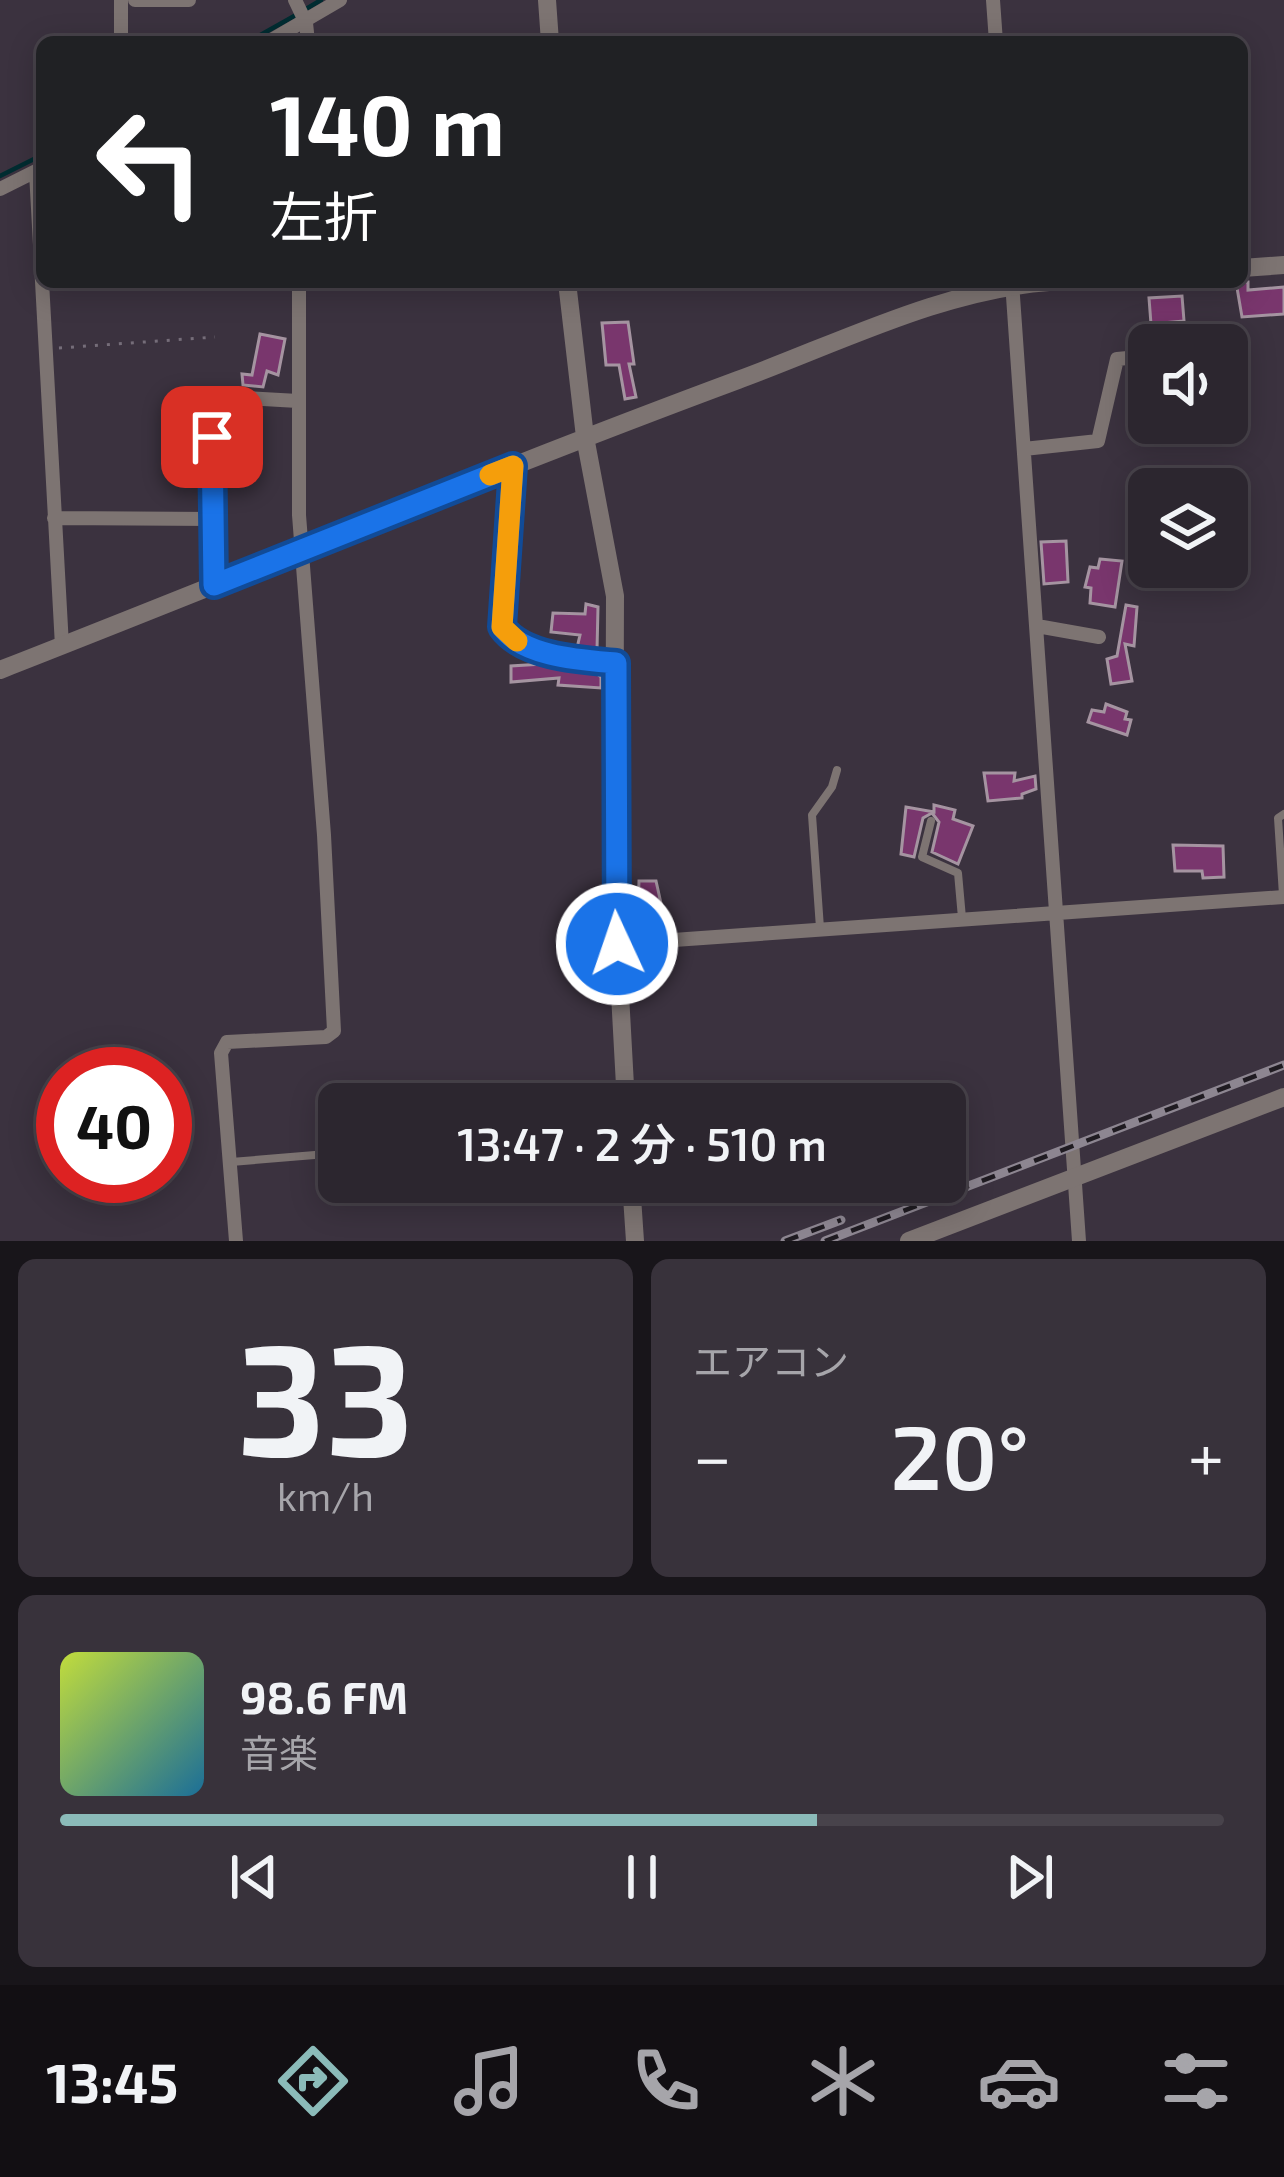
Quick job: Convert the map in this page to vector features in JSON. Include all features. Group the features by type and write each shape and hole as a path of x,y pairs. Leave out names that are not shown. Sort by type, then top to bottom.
{"street":[{"path":"121,0 121,36"},
{"path":"135,0 189,0"},
{"path":"295,0 307,36"},
{"path":"280,36 340,0"},
{"path":"547,0 550,36"},
{"path":"993,0 996,36"},
{"path":"0,189 36,171"},
{"path":"1248,265 1284,265"},
{"path":"43,288 62,646"},
{"path":"236,1241 221,1054 227,1042 326,1037 334,1030 302,549 299,288"},
{"path":"568,288 585,437 615,596 617,944 625,1083"},
{"path":"0,670 585,437 946,300 993,288"},
{"path":"1012,288 1078,1241"},
{"path":"1024,449 1098,441 1117,359 1128,358"},
{"path":"214,585 212,396 298,401"},
{"path":"513,466 502,627 511,640 576,660 616,663"},
{"path":"54,518 214,519"},
{"path":"1036,626 1099,637"},
{"path":"617,944 1284,897"},
{"path":"909,1241 1284,1097"},
{"path":"632,1203 634,1241"}],"lane":[{"path":"820,929 812,815 832,787 837,770"},
{"path":"1284,814 1278,818 1284,897"},
{"path":"931,821 922,856 958,874 962,919"},
{"path":"230,1162 318,1155"}],"path":[{"path":"45,349 215,337"}],"building":[{"path":"1284,287 1284,314 1242,317 1237,288"},
{"path":"1182,296 1184,321 1151,324 1149,298"},
{"path":"628,322 636,397 625,399 619,365 606,365 602,323"},
{"path":"260,334 285,339 278,375 267,371 263,387 243,385 242,374 252,375"},
{"path":"1066,541 1068,582 1044,584 1041,542"},
{"path":"1100,559 1122,561 1115,607 1090,603 1091,588 1085,587 1090,567 1098,568"},
{"path":"586,604 598,607 597,650 577,648 580,635 551,632 553,613 585,614"},
{"path":"1126,605 1137,607 1134,646 1125,644 1132,681 1111,684 1107,659 1117,656"},
{"path":"543,664 595,672 601,677 601,688 558,685 559,678 511,682 511,666"},
{"path":"1106,704 1127,712 1125,719 1131,720 1127,735 1088,722 1092,710 1104,712"},
{"path":"984,773 1015,773 1014,781 1035,776 1036,789 1022,798 988,801"},
{"path":"934,805 955,810 953,819 973,826 958,864 932,852 939,822 932,813 923,818 914,857 901,854 906,807 934,812"},
{"path":"1173,845 1223,846 1224,877 1175,871"},
{"path":"639,881 656,881 664,917 638,916"}],"waterway":[{"path":"306,9 321,0"},
{"path":"259,36 296,15"},
{"path":"0,176 36,158"}],"railway":[{"path":"825,1241 1284,1065"},
{"path":"785,1241 841,1220"}],"slow traffic":[{"path":"490,475 513,466 502,627 517,641"}],"route":[{"path":"212,437 214,585 513,466 502,627 511,640 576,660 616,663 617,944"}]}
